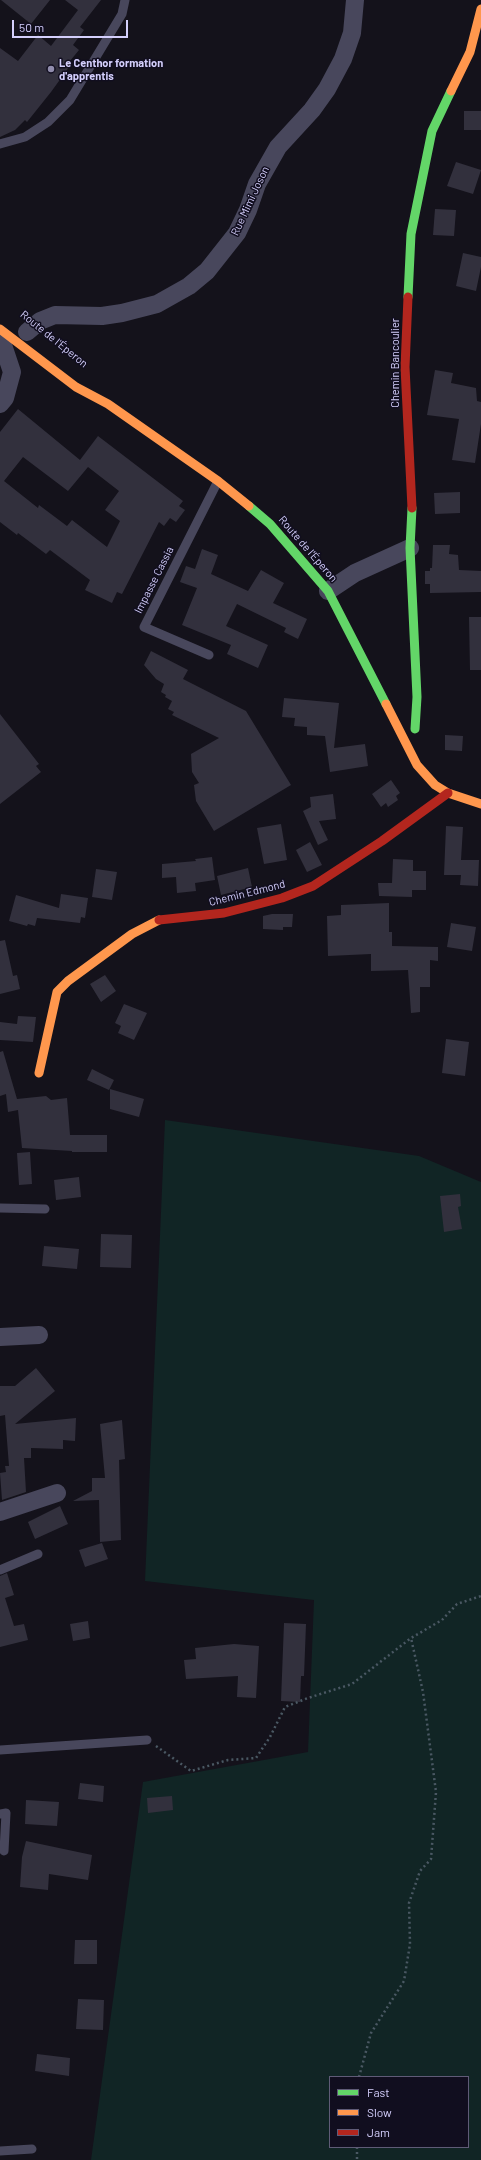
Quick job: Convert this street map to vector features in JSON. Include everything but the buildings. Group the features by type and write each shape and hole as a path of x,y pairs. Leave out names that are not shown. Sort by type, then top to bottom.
{"street":[{"name":"Rue Mimi Joson","path":"27,332 40,321 55,315 102,316 122,313 157,304 189,286 207,271 238,233 259,179 278,147 312,110 327,89 343,59 352,33 355,0"},
{"name":"Chemin Bancoulier","path":"415,729 417,697 410,548 412,506 405,367 411,234 432,131 470,52 481,9"},
{"path":"0,321 18,333 27,332"},
{"name":"Route de l'Éperon","path":"0,329 76,387 108,404 218,481 270,524 328,590 417,765 435,785 448,793 481,804"},
{"path":"0,336 12,372 5,398 0,404"},
{"name":"Route de l'Éperon","path":"86,381 108,404"},
{"path":"328,590 366,567 410,548"},
{"name":"Chemin Edmond","path":"39,1073 57,992 68,981 132,934 156,920 224,913 282,898 313,886 382,841 448,793"},
{"path":"0,1337 39,1335"},
{"path":"0,1512 57,1493"}],"lane":[{"path":"0,144 25,137 43,126 70,100 122,14 125,0"},
{"name":"Impasse Cassia","path":"209,656 144,627 218,481"},
{"path":"0,1208 45,1208"},
{"path":"0,1570 38,1554"},
{"path":"0,1750 147,1740"},
{"path":"0,1814 6,1813 4,1851"},
{"path":"0,2151 32,2149"}],"path":[{"path":"147,1740 191,1770 228,1760 256,1758 270,1737 285,1707 352,1684 379,1661 411,1638 442,1620 457,1604 481,1596"},
{"path":"359,2076 371,2033 404,1981 410,1944 409,1903 420,1871 431,1859 436,1792 423,1692 411,1638"},
{"path":"357,2148 357,2160"}],"green space":[{"path":"165,1120 419,1156 481,1182 481,2160 91,2160 143,1782 308,1752 314,1600 145,1581"}],"traffic: fast":[{"path":"408,297 411,234 432,131 451,91"},
{"path":"249,506 270,524 328,591 386,704"},
{"path":"412,508 410,548 417,697 415,729"}],"traffic: slow":[{"path":"451,91 470,52 481,9"},
{"path":"0,329 76,387 108,404 218,481 249,506"},
{"path":"386,704 417,765 435,785 448,793 481,804"},
{"path":"39,1073 57,992 68,981 132,934 159,920"}],"traffic: jam":[{"path":"408,297 405,367 412,508"},
{"path":"159,920 224,913 282,898 313,886 382,841 448,793"}],"place":[{"name":"Le Centhor formation d'apprentis","path":"51,69"}]}
